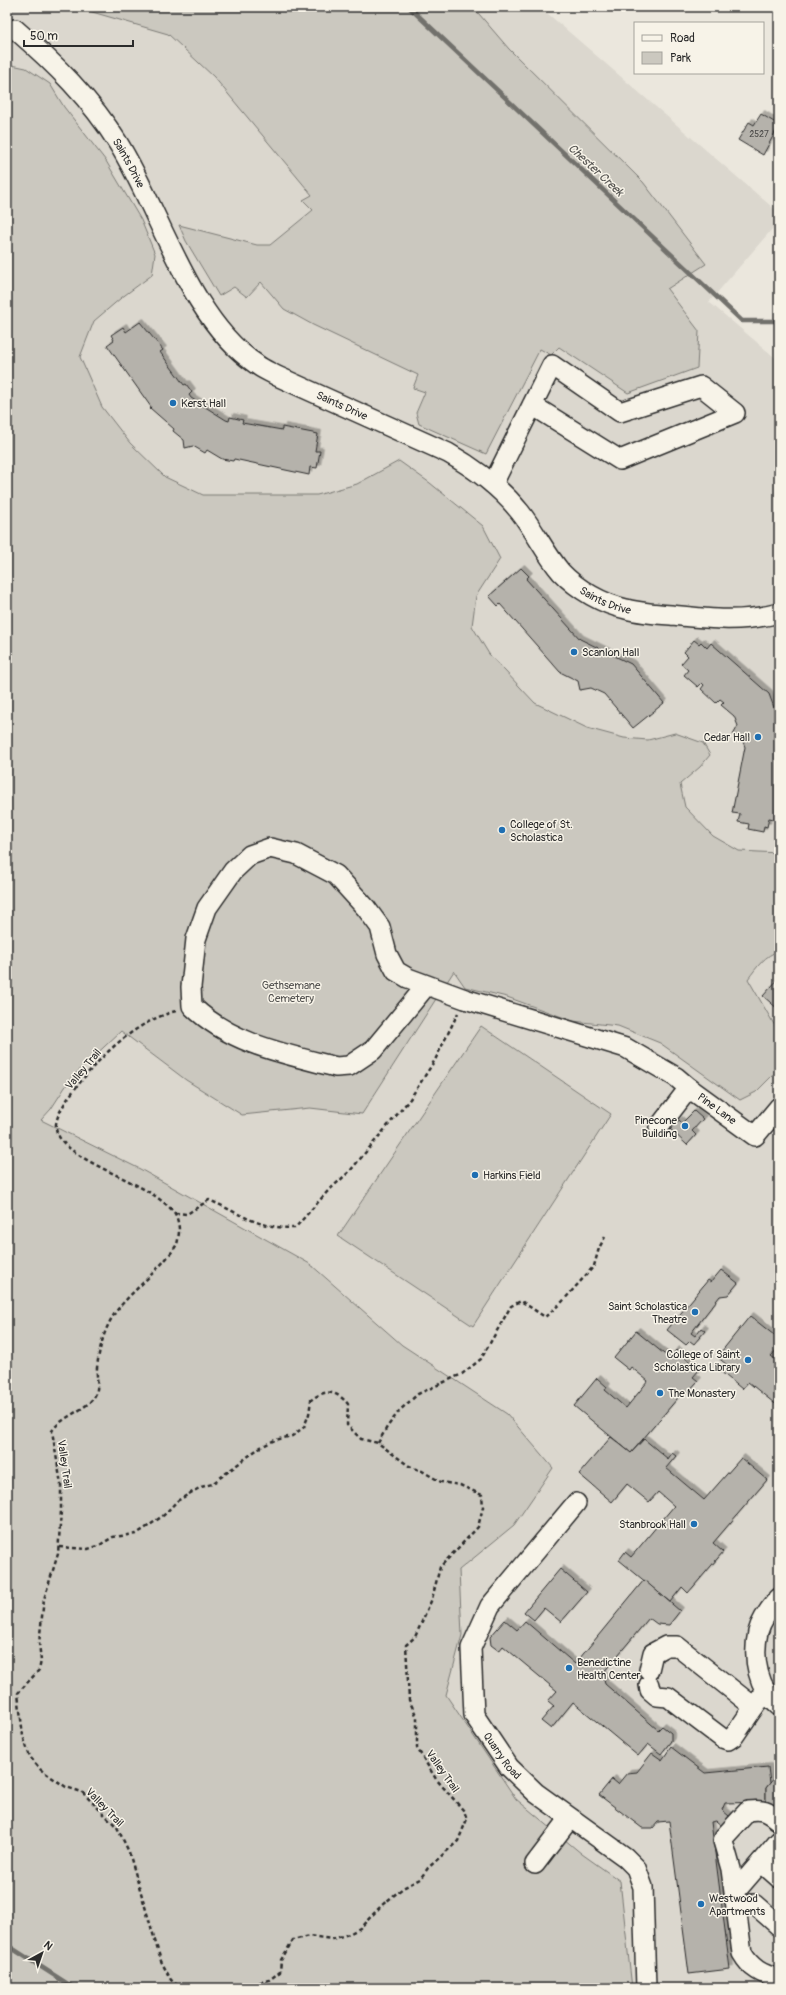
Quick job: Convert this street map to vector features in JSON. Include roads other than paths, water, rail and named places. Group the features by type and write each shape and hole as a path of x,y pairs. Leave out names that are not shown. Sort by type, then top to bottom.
{"lane":[{"name":"Saints Drive","path":"15,29 49,59 92,106 118,143 192,289 215,324 255,364 277,376 448,453 473,468 493,484 520,512 546,553 563,573 587,593 608,603 626,609 645,612 716,619 742,620 779,613"},
{"path":"493,484 532,405 552,365 620,412 701,386 735,413 620,460 532,405"},
{"path":"426,986 373,1050 349,1066 336,1067 291,1056 246,1041 214,1025 192,1006 191,986 196,939 207,908 238,865 250,855 270,848 296,854 336,875 366,908 380,927 387,954 396,971 408,978 426,986 465,999 626,1048 676,1077 689,1088"},
{"name":"Pine Lane","path":"659,1127 689,1088 755,1136 779,1107"},
{"name":"Quarry Road","path":"576,1503 490,1606 471,1648 474,1715 509,1767 536,1793 625,1857 636,1868 643,1887 646,1988"},
{"path":"779,1598 770,1609 758,1631 756,1659 759,1677 766,1691 779,1706"},
{"path":"754,1708 677,1646 666,1646 653,1653 649,1678 650,1690 657,1696 668,1697 722,1738 728,1740 734,1736 754,1708 766,1691"},
{"path":"779,1821 768,1812 759,1810 748,1811 725,1836 724,1841 736,1898 742,1953 748,1962 760,1973 779,1979"},
{"path":"535,1864 570,1818"},
{"path":"736,1898 761,1862 779,1842"},
{"path":"761,1862 779,1878"},
{"path":"736,1898 754,1904 779,1926"}],"waterway":[{"name":"Chester Creek","path":"409,7 742,321 779,321"},
{"path":"7,1945 74,1988"}],"place":[{"name":"Kerst Hall","path":"173,403"},
{"name":"Scanlon Hall","path":"574,652"},
{"name":"Cedar Hall","path":"758,737"},
{"name":"College of St. Scholastica","path":"502,830"},
{"name":"Pinecone Building","path":"685,1126"},
{"name":"Harkins Field","path":"475,1175"},
{"name":"Saint Scholastica Theatre","path":"695,1312"},
{"name":"College of Saint Scholastica Library","path":"748,1360"},
{"name":"The Monastery","path":"660,1393"},
{"name":"Stanbrook Hall","path":"694,1524"},
{"name":"Benedictine Health Center","path":"569,1668"},
{"name":"Westwood Apartments","path":"701,1904"}],"park label":[{"name":"Gethsemane Cemetery","path":"291,991"}]}
